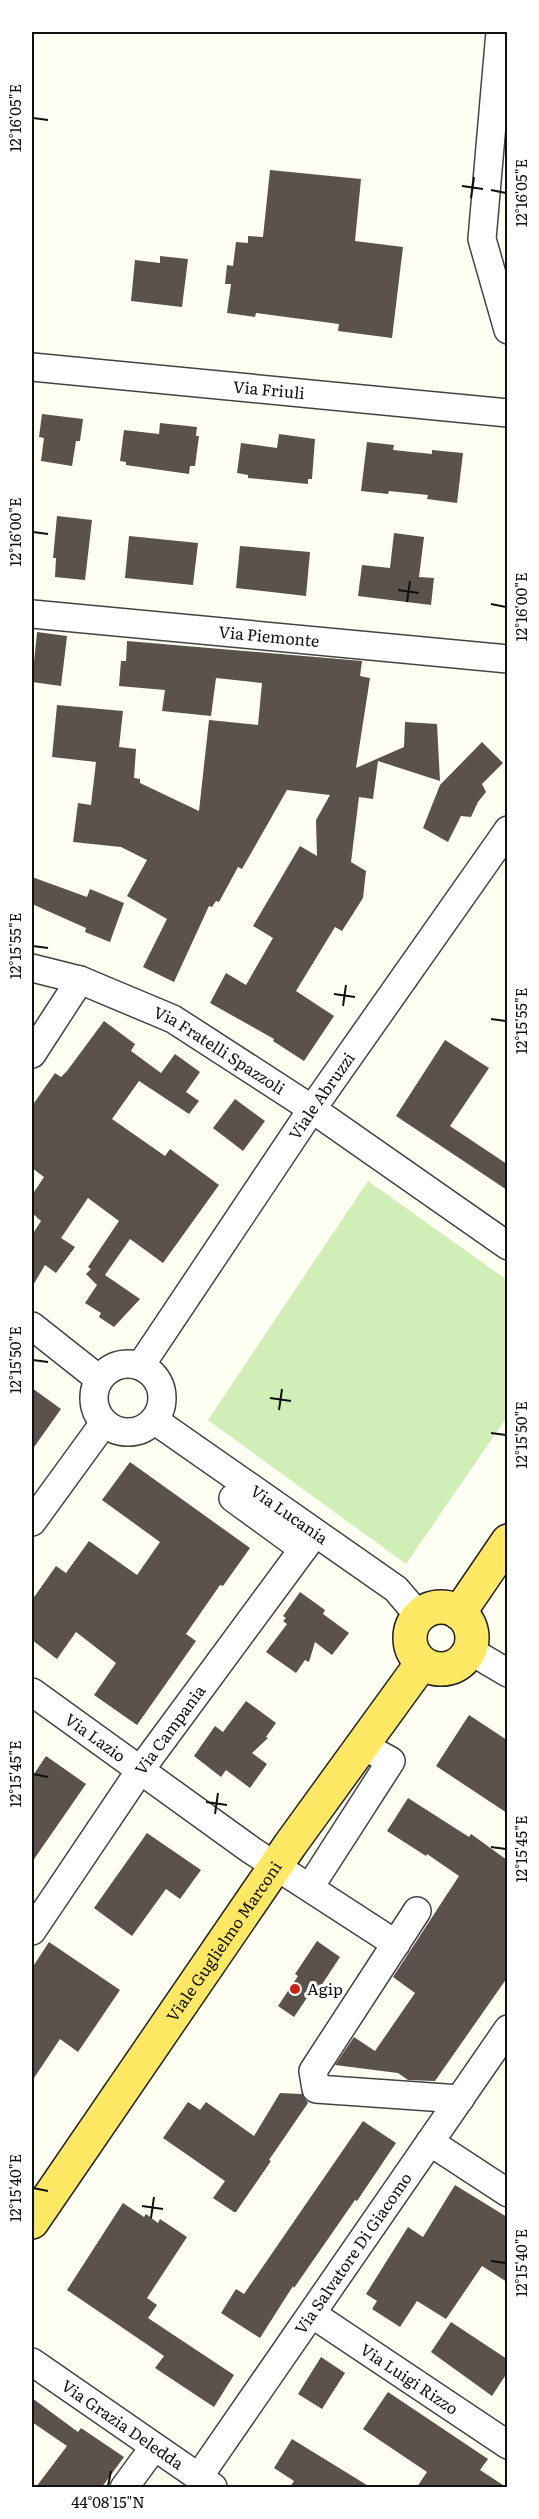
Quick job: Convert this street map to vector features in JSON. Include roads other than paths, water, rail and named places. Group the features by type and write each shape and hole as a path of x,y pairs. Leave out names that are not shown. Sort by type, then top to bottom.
{"main road":[{"path":"459,1613 507,1541"},
{"path":"439,1607 449,1608 459,1613 470,1629 472,1640 462,1660 443,1669 422,1663 415,1656 410,1636 418,1616 439,1607"},
{"name":"Viale Guglielmo Marconi","path":"32,2222 276,1866 422,1663"}],"street":[{"path":"500,32 482,238 507,330"},
{"name":"Via Friuli","path":"32,366 507,413"},
{"name":"Via Piemonte","path":"32,614 507,660"},
{"name":"Viale Abruzzi","path":"141,1365 312,1109 507,830"},
{"name":"Via Fratelli Spazzoli","path":"32,968 80,980 173,1019 312,1109 507,1246"},
{"path":"32,1054 80,980"},
{"path":"32,1326 99,1379"},
{"path":"118,1364 141,1365 158,1379 163,1400 154,1420 146,1427 124,1432 104,1423 94,1407 95,1388 107,1370 118,1364"},
{"name":"Via Lucania","path":"154,1420 309,1541 396,1589 418,1616"},
{"path":"32,1522 104,1423"},
{"path":"161,1447 309,1541"},
{"name":"Via Campania","path":"32,1931 141,1769 309,1541"},
{"path":"469,1650 507,1673"},
{"name":"Via Lazio","path":"32,1692 276,1866 396,1944"},
{"path":"310,1887 391,1761 362,1745"},
{"path":"417,1911 313,2071 316,2089 460,2099"},
{"name":"Via Salvatore Di Giacomo","path":"206,2483 312,2314 507,2029"},
{"path":"430,2142 507,2193"},
{"name":"Via Luigi Rizzo","path":"312,2314 507,2445"},
{"name":"Via Grazia Deledda","path":"32,2362 206,2483"},
{"path":"124,2487 154,2447"}],"place":[{"name":"Agip","path":"295,1989"}]}
